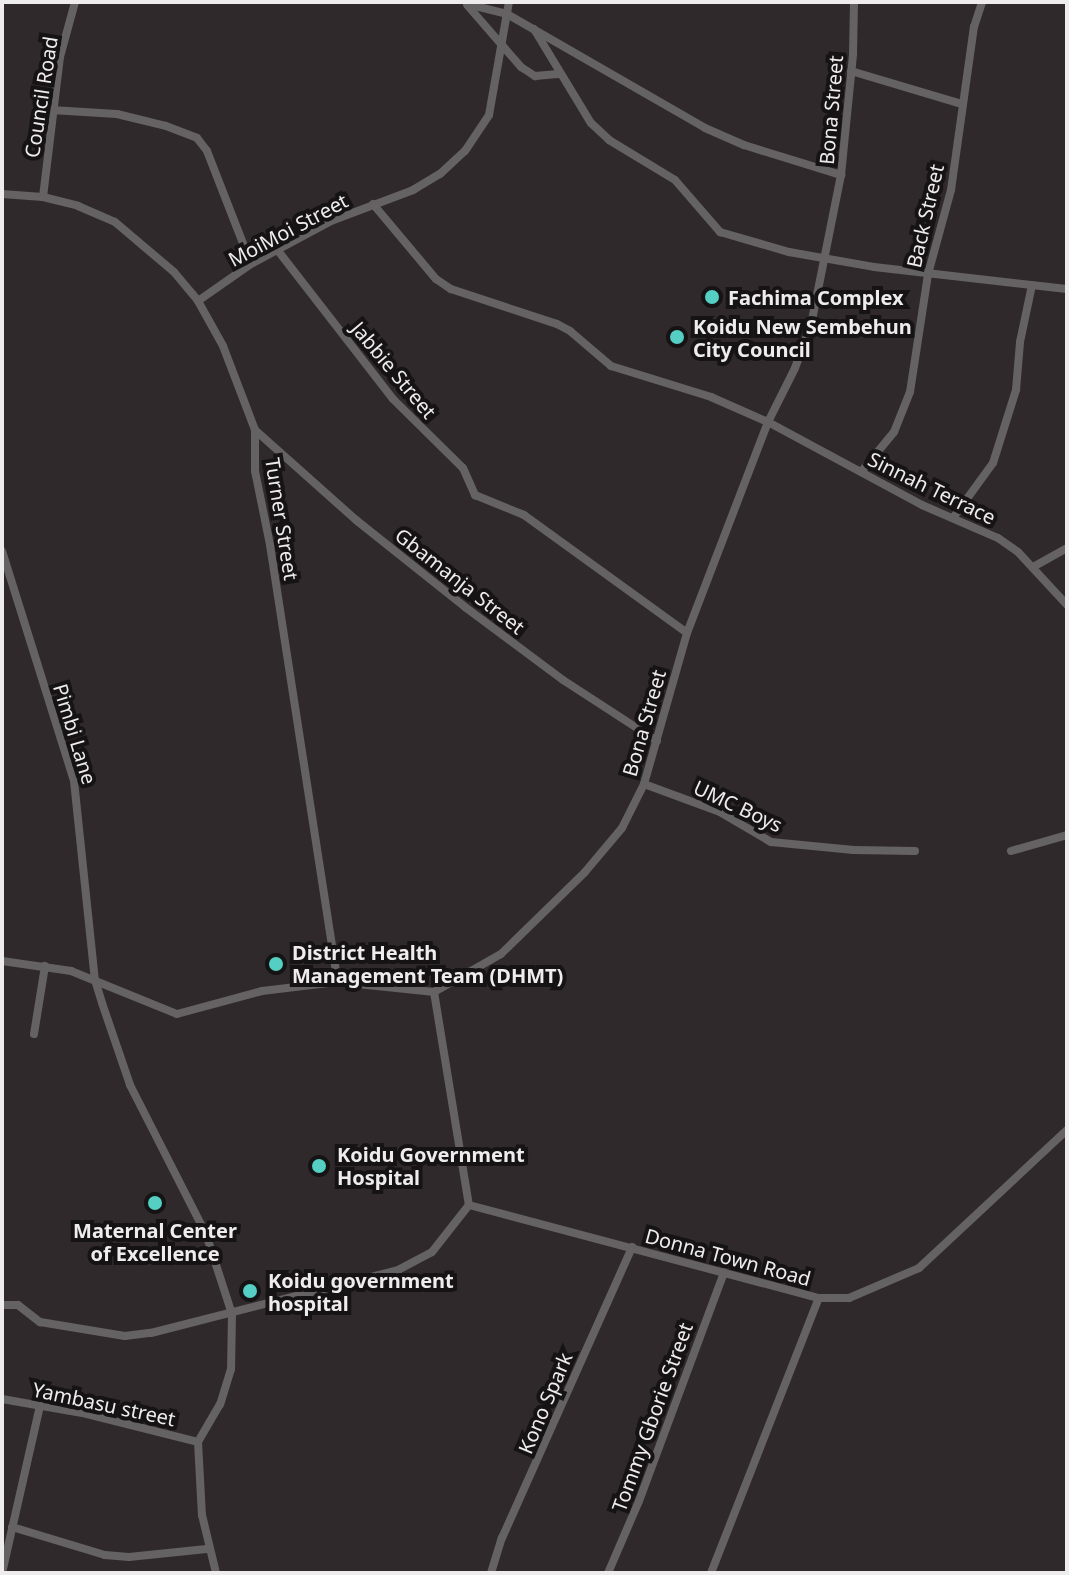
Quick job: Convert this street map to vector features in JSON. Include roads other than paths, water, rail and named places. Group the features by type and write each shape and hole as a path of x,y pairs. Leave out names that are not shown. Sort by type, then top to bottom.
{"street":[{"name":"Council Road","path":"43,197 51,110 60,57 75,2"},
{"name":"MoiMoi Street","path":"198,301 251,264 279,252 331,221 413,190 440,174 465,151 489,115 509,2"},
{"name":"Bona Street","path":"434,992 501,954 532,927 622,828 644,784 687,633 768,422 789,382 811,325 841,175 854,2"},
{"name":"Back Street","path":"861,472 885,447 904,413 928,274 951,190 974,27 982,2"},
{"path":"466,3 507,14 705,128 744,145 841,175"},
{"path":"466,3 503,46 535,76 558,74"},
{"path":"534,29 558,74 591,123 609,140 675,180 720,232 789,252 928,274 1067,289"},
{"path":"851,71 962,104"},
{"path":"51,110 117,114 166,126 197,138 207,151 251,264"},
{"name":"Turner Street","path":"2,194 43,197 78,206 115,222 174,272 198,301 223,346 255,430 255,471 270,545 338,982"},
{"name":"Sinnah Terrace","path":"373,204 436,279 451,289 557,324 611,366 711,397 768,422 861,472 998,538 1033,567 1067,605"},
{"name":"Jabbie Street","path":"279,252 393,399 463,468 475,495 524,515 687,633"},
{"path":"953,518 993,463 1016,390 1020,342 1032,285"},
{"name":"Gbamanja Street","path":"255,430 356,520 465,607 563,680 657,741"},
{"path":"1033,567 1067,548"},
{"name":"Pimbi Lane","path":"2,551 74,781 95,980 130,1085 206,1234 232,1314 231,1369 220,1404 198,1442"},
{"name":"UMC Boys","path":"644,784 720,812 771,842 915,851"},
{"path":"1011,851 1067,835"},
{"path":"2,961 45,966 95,980 177,1014 262,991 338,982 434,992 469,1205 432,1252 420,1261 346,1286 151,1333 125,1336 40,1322 18,1305 2,1305"},
{"path":"34,1034 45,966"},
{"name":"Donna Town Road","path":"469,1205 819,1298 849,1298 919,1268 1067,1130"},
{"name":"Kono Spark","path":"491,1573 502,1538 632,1247"},
{"name":"Tommy Gborie Street","path":"608,1573 639,1501 724,1272"},
{"path":"711,1573 819,1298"},
{"name":"Yambasu street","path":"2,1399 198,1442"},
{"path":"2,1573 40,1406"},
{"path":"198,1442 207,1549 216,1573"},
{"path":"12,1527 105,1555 129,1557 207,1549"}],"place":[{"name":"Fachima Complex","path":"712,297"},
{"name":"Koidu New Sembehun City Council","path":"677,337"},
{"name":"District Health Management Team (DHMT)","path":"276,964"},
{"name":"Koidu Government Hospital","path":"319,1166"},
{"name":"Maternal Center of Excellence","path":"155,1203"},
{"name":"Koidu government hospital","path":"250,1291"}]}
